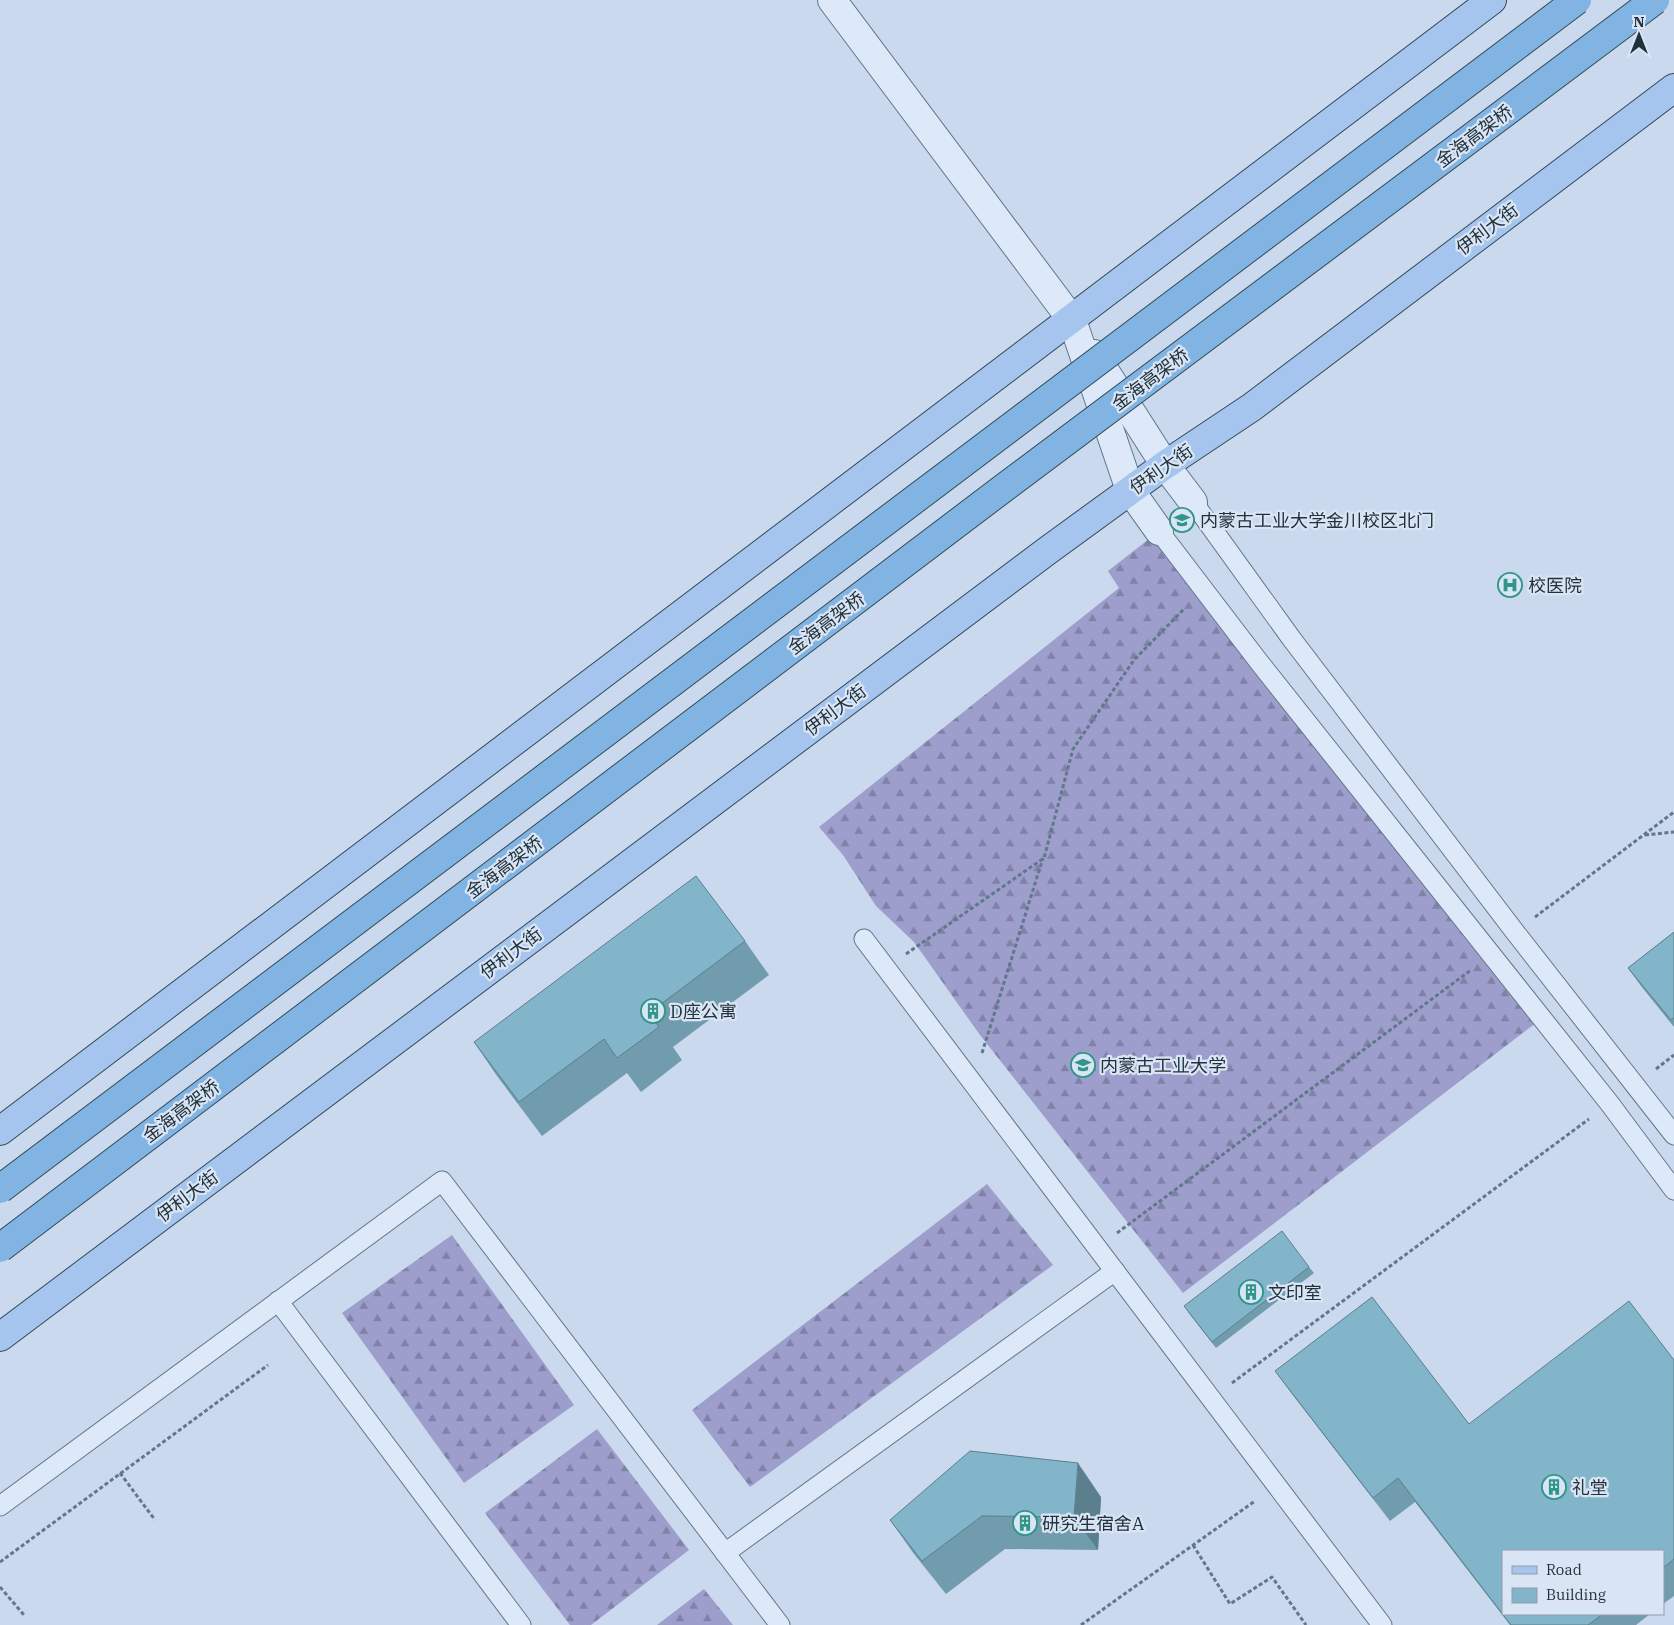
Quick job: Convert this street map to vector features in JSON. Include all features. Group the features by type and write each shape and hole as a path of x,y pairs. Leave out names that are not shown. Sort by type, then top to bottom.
{"highway":[{"path":"0,1189 1577,0"},
{"name":"金海高架桥","path":"0,1248 993,496 1655,0"}],"main road":[{"path":"0,1131 1492,0"},
{"name":"伊利大街","path":"0,1336 1130,490 1252,407 1674,88"}],"street":[{"path":"832,0 1072,320 1165,465 1194,502"},
{"path":"1072,320 1130,490 1159,530"}],"lane":[{"path":"1194,502 1292,638 1514,932 1674,1135"},
{"path":"1159,530 1204,590 1610,1104 1674,1190"},
{"path":"864,939 1382,1625"},
{"path":"0,1506 442,1181 780,1625"},
{"path":"725,1553 1115,1271"},
{"path":"278,1301 522,1625"}],"path":[{"path":"973,1082 1044,858 1073,749 1134,660 1204,590"},
{"path":"1514,932 1674,812"},
{"path":"1644,835 1674,832"},
{"path":"886,968 1044,858"},
{"path":"1097,1248 1492,954"},
{"path":"1211,1398 1610,1104"},
{"path":"0,1562 268,1365"},
{"path":"120,1473 155,1520"},
{"path":"1081,1625 1277,1485"},
{"path":"1193,1545 1230,1604 1272,1577 1306,1625"},
{"path":"0,1587 24,1616"}],"green space":[{"path":"1159,531 1541,1019 1183,1293 980,1035 914,942 876,906 843,855 819,827 1119,588 1108,571"},
{"path":"987,1184 1053,1265 750,1487 692,1410"},
{"path":"452,1235 574,1405 464,1483 342,1313"},
{"path":"597,1429 689,1550 591,1625 570,1625 485,1513"},
{"path":"704,1589 733,1625 657,1625"}],"building":[{"path":"696,876 745,941 649,1013 659,1027 617,1058 604,1039 519,1102 474,1042"},
{"path":"1674,932 1674,1018 1671,1020 1628,968"},
{"name":"文印室","path":"1282,1231 1309,1267 1212,1342 1184,1306"},
{"path":"1372,1297 1469,1424 1629,1301 1674,1360 1674,1559 1664,1567 1664,1550 1502,1550 1502,1613 1398,1478 1373,1498 1275,1371"},
{"path":"970,1451 1078,1463 1074,1517 982,1516 922,1561 890,1520"},
{"path":"1503,1615 1602,1615 1588,1625 1511,1625"}],"place":[{"name":"内蒙古工业大学金川校区北门","path":"1182,520"},
{"name":"校医院","path":"1510,585"},
{"name":"D座公寓","path":"653,1011"},
{"name":"内蒙古工业大学","path":"1083,1065"},
{"name":"文印室","path":"1251,1292"},
{"name":"礼堂","path":"1554,1487"},
{"name":"研究生宿舍A","path":"1025,1523"}]}
